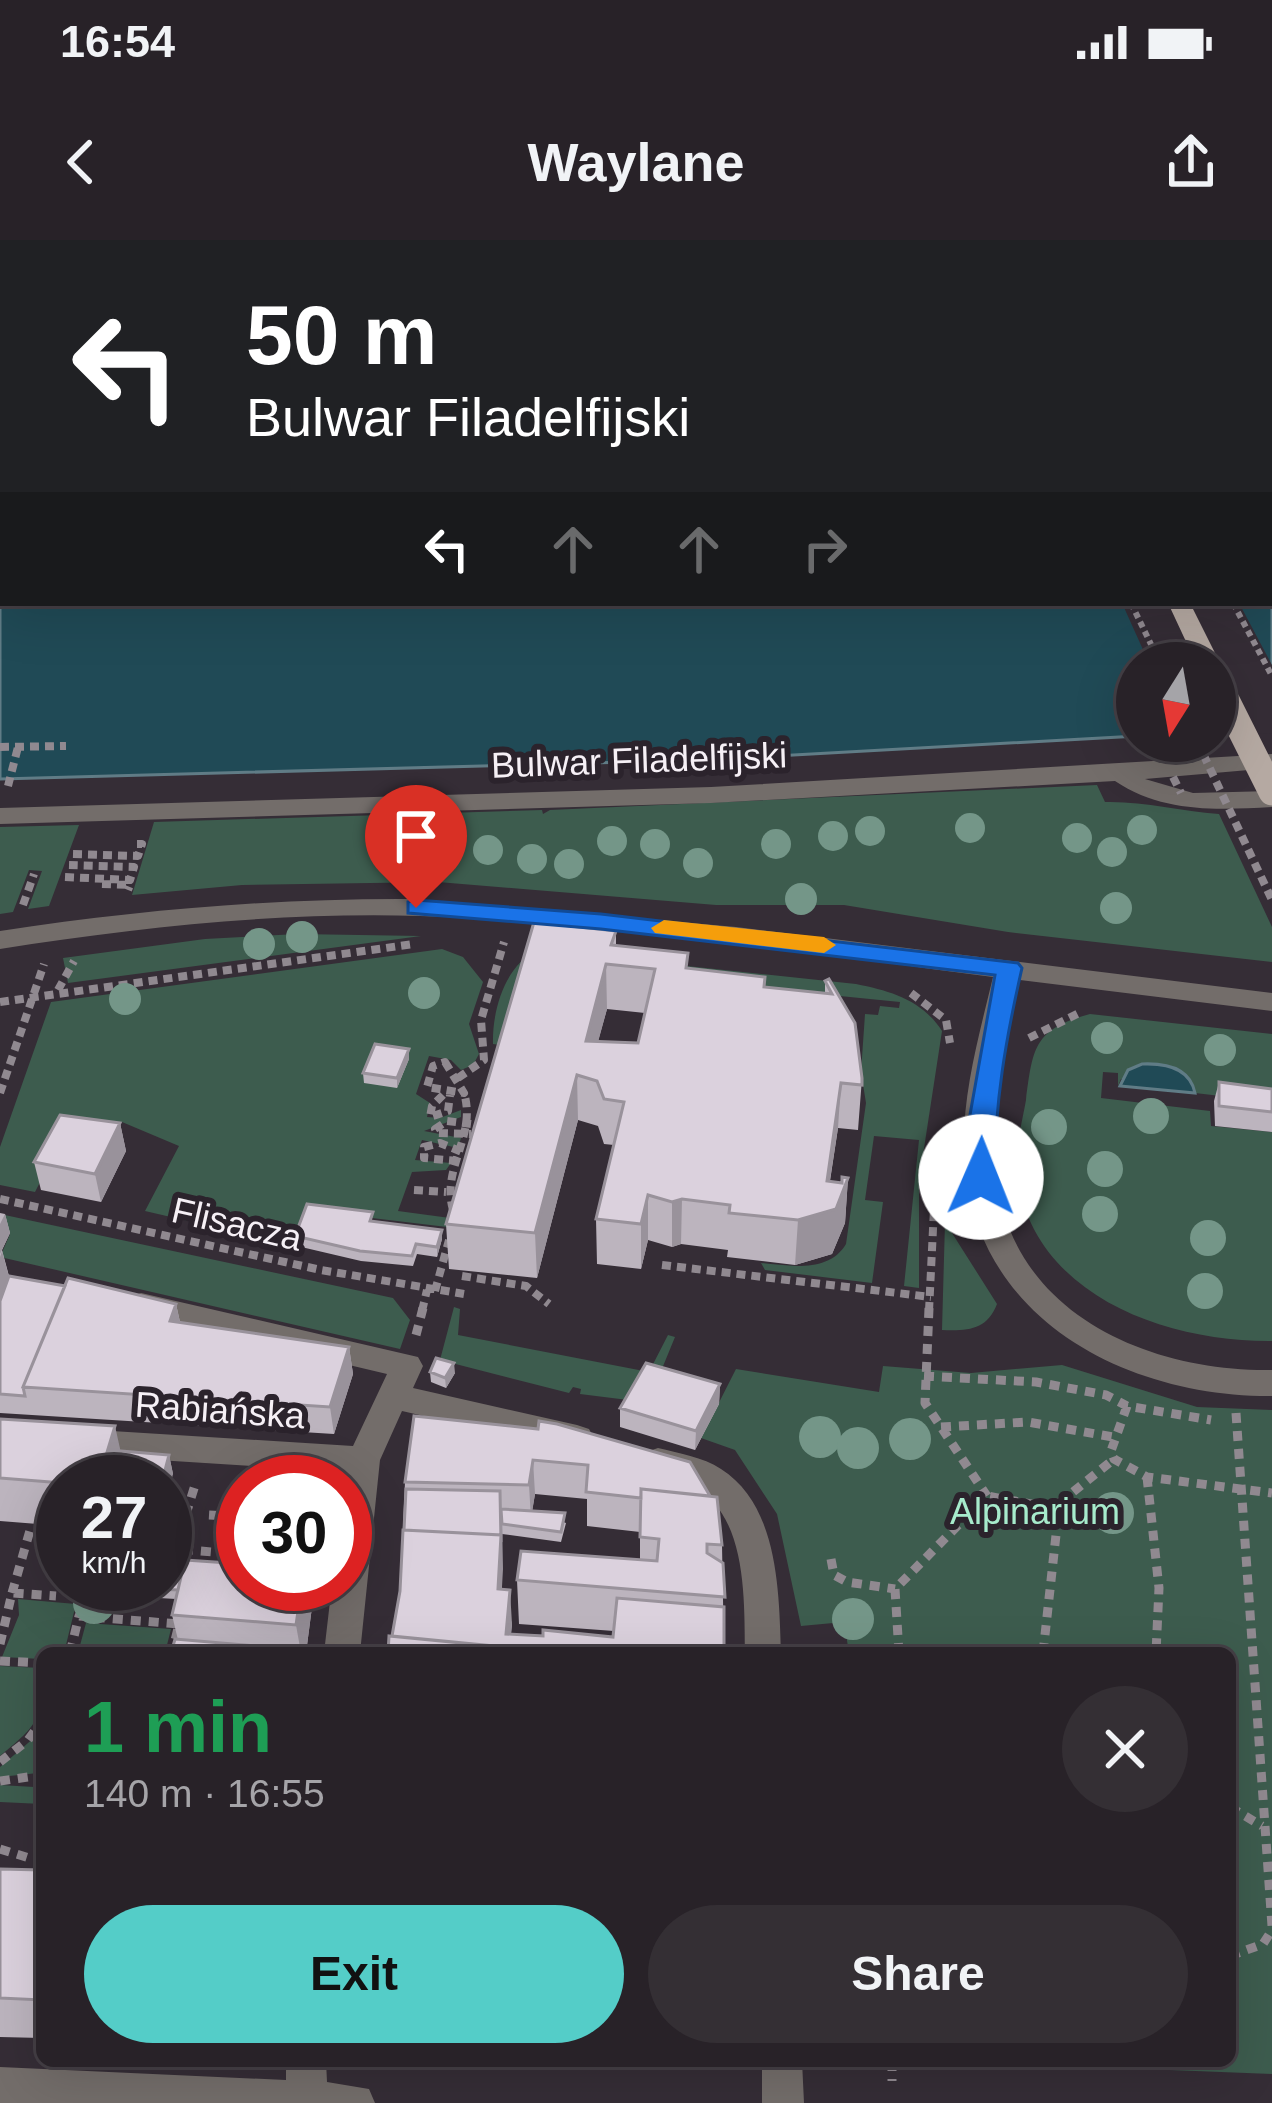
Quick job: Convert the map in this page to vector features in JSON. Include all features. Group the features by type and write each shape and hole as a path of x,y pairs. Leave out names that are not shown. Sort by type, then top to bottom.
{"main road":[{"path":"1180,606 1198,642"},
{"path":"1236,720 1272,795"}],"street":[{"name":"Bulwar Filadelfijski","path":"0,816 711,795 1272,761"},
{"path":"1120,773 1148,794 1170,801 1272,795"},
{"path":"0,940 192,915 416,908 624,924 1272,1002"},
{"path":"1010,968 994,1034 981,1126 981,1177 996,1235 1054,1316 1094,1343 1162,1371 1234,1384 1272,1382"},
{"path":"108,1298 405,1371 691,1471 724,1490 744,1524 752,1550 762,1647"},
{"path":"365,1455 405,1371"},
{"name":"Rabiańska","path":"0,1437 284,1455"},
{"path":"343,1647 347,1611"},
{"path":"782,2067 783,2103"},
{"path":"0,2087 307,2088 354,2103"}],"path":[{"path":"1132,606 1150,642"},
{"path":"1235,606 1272,676"},
{"path":"0,747 66,746"},
{"path":"9,784 18,747"},
{"path":"1207,762 1272,900"},
{"path":"1173,777 1181,793"},
{"path":"75,849 99,843"},
{"path":"75,849 138,856 142,844 120,844"},
{"path":"75,849 63,882 130,885 124,903"},
{"path":"65,878 130,880 134,867 69,865"},
{"path":"18,918 34,874"},
{"path":"458,1078 481,1067 485,1052 481,1020 504,940"},
{"path":"483,941 523,943"},
{"path":"0,1002 420,943"},
{"path":"57,991 70,972 75,952"},
{"path":"0,1093 46,957"},
{"path":"485,1052 498,1054"},
{"path":"405,1371 454,1214 446,1192 471,1129 465,1093 450,1064 433,1066 427,1087 446,1095 465,1093"},
{"path":"454,1121 471,1129 449,1134 435,1129 454,1121"},
{"path":"449,1134 454,1121"},
{"path":"428,1142 440,1143 460,1157 438,1159 422,1154 428,1142"},
{"path":"438,1159 440,1143"},
{"path":"414,1190 446,1192"},
{"name":"Flisacza","path":"0,1199 464,1294"},
{"path":"931,1209 925,1403 987,1496 1053,1508 1114,1459"},
{"path":"662,1265 931,1297"},
{"path":"462,1276 526,1286 549,1304"},
{"path":"924,1376 1036,1382 1106,1395 1126,1406 1242,1422"},
{"path":"1234,1384 1242,1422 1238,1488 1272,1928 1263,1944 1236,1954"},
{"path":"1114,1459 1113,1437 1126,1406"},
{"path":"941,1427 1045,1420 1113,1437"},
{"path":"1114,1459 1147,1477 1272,1493"},
{"path":"1147,1477 1160,1588 1156,1647"},
{"path":"192,1491 197,1478"},
{"path":"899,1647 896,1589 987,1496"},
{"path":"1044,1647 1056,1535 1053,1508"},
{"path":"209,1516 216,1517"},
{"path":"0,1643 31,1527"},
{"path":"831,1559 835,1575 842,1580 896,1589"},
{"path":"12,1593 36,1595"},
{"path":"173,1647 184,1612"},
{"path":"71,1647 79,1616 179,1624"},
{"path":"0,1661 36,1663"},
{"path":"0,1762 36,1729"},
{"path":"0,1781 35,1776"},
{"path":"1236,1811 1263,1827"},
{"path":"0,1849 36,1860"},
{"path":"30,1873 36,1864"},
{"path":"892,2067 892,2081"}],"green space":[{"path":"1097,785 1105,802 1219,814 1272,927 1272,962 1008,932 844,905 716,905 438,882 242,885 132,895 154,822 542,810 543,814 550,810"},
{"path":"79,825 49,906 28,909 42,871 29,870 13,912 0,914 0,827"},
{"path":"298,934 421,936 68,983 63,958 205,939"},
{"path":"442,949 463,957 483,982 469,1024 479,1054 473,1065 461,1070 451,1060 429,1056 416,1094 430,1103 427,1117 440,1118 461,1110 461,1117 424,1131 461,1138 458,1148 422,1140 415,1160 451,1163 446,1170 412,1172 398,1211 450,1218 447,1227 305,1210 291,1245 145,1211 179,1146 122,1122 63,1137 35,1192 0,1185 0,1147 51,1002"},
{"path":"537,950 856,984 893,994 925,1012 942,1031 919,1181 919,1288 904,1286 919,1140 874,1136 865,1200 883,1202 872,1283 765,1270 761,1263 819,1264 846,1244 866,1103 861,1072 865,1014 878,1015 880,1006 899,1008 900,1002 621,974 508,1046 493,1044 503,990 516,967"},
{"path":"1090,1014 1272,1034 1272,1102 1195,1093 1193,1085 1121,1079 1118,1086 1118,1073 1103,1072 1101,1098 1210,1111 1211,1126 1272,1132 1272,1341 1189,1332 1148,1321 1110,1303 1076,1280 1048,1251 1028,1216 1017,1156 1031,1066 1047,1034"},
{"path":"0,1214 393,1298 410,1320 400,1349 0,1257 10,1234"},
{"path":"945,1222 997,1304 988,1319 968,1329 942,1330"},
{"path":"454,1307 460,1309 458,1335 649,1372 668,1335 675,1337 659,1376 636,1401 580,1394 581,1389 573,1387 569,1393 440,1360"},
{"name":"Alpinarium","path":"1062,1365 1197,1407 1272,1410 1272,2074 1093,2067 1236,2067 1236,1647 848,1647 844,1622 801,1626 777,1514 735,1450 701,1438 736,1369 879,1392 883,1366 971,1373"},
{"path":"18,1599 36,1601 36,1611 74,1611 65,1647 36,1647 36,1659 2,1657 19,1615"},
{"path":"86,1623 171,1629 166,1647 80,1647"},
{"path":"0,1666 36,1668 36,1719 0,1756"},
{"path":"36,1736 36,1773 0,1777 0,1767"},
{"path":"36,1780 36,1804 0,1802 0,1785 34,1787"}],"water":[{"path":"0,606 1272,606 1272,727 1236,687 1236,642 1116,642 1116,737 702,760 0,779"},
{"path":"1142,1064 1175,1069 1188,1078 1195,1093 1120,1086 1128,1070"}],"pier":[{"path":"1123,606 1241,606 1272,665 1272,733 1236,736 1236,642 1140,642"}],"building":[{"path":"534,922 616,931 611,945 688,953 686,968 765,977 764,987 832,994 825,981 829,979 855,1023 862,1085 841,1083 827,1181 842,1183 842,1177 848,1178 836,1209 798,1220 729,1213 730,1205 672,1202 648,1195 641,1224 596,1219 624,1102 604,1099 597,1081 577,1075 535,1233 446,1224","holes":["606,964 655,969 638,1043 586,1041"]},
{"path":"375,1044 409,1049 397,1078 363,1073"},
{"path":"1219,1082 1272,1089 1272,1112 1219,1106"},
{"path":"60,1115 120,1123 95,1174 34,1162"},
{"path":"307,1204 373,1212 370,1221 442,1230 437,1247 416,1244 412,1256 360,1251 295,1236"},
{"path":"9,1276 65,1286 23,1387 25,1396 0,1394 0,1301"},
{"path":"68,1278 176,1304 170,1321 349,1347 330,1407 23,1387"},
{"path":"436,1358 454,1363 445,1378 430,1372"},
{"path":"646,1363 720,1384 696,1431 620,1408"},
{"path":"414,1416 538,1429 539,1421 557,1424 690,1462 710,1496 641,1489 641,1498 586,1492 588,1465 533,1460 529,1485 405,1482"},
{"path":"0,1419 115,1426 106,1455 36,1455 36,1481 0,1478"},
{"path":"121,1451 169,1455 120,1455"},
{"path":"406,1489 500,1491 501,1535 404,1530"},
{"path":"641,1489 717,1497 722,1545 707,1544 707,1553 723,1563 725,1597 517,1580 521,1551 657,1561 659,1539 640,1537"},
{"path":"501,1509 565,1513 561,1532 502,1524"},
{"path":"403,1530 501,1535 498,1589 510,1590 506,1634 543,1636 543,1630 613,1637 617,1598 724,1607 724,1647 505,1647 392,1636"},
{"path":"192,1560 216,1562 216,1611 298,1611 296,1625 172,1615 173,1611 192,1611"},
{"path":"389,1636 504,1647 388,1647"},
{"path":"175,1639 267,1647 173,1647"},
{"path":"0,1869 36,1870 36,2000 0,1998"}],"slow traffic":[{"path":"664,928 824,945"}],"route":[{"path":"416,908 601,921 1010,968 994,1034 981,1126 981,1177"}]}
